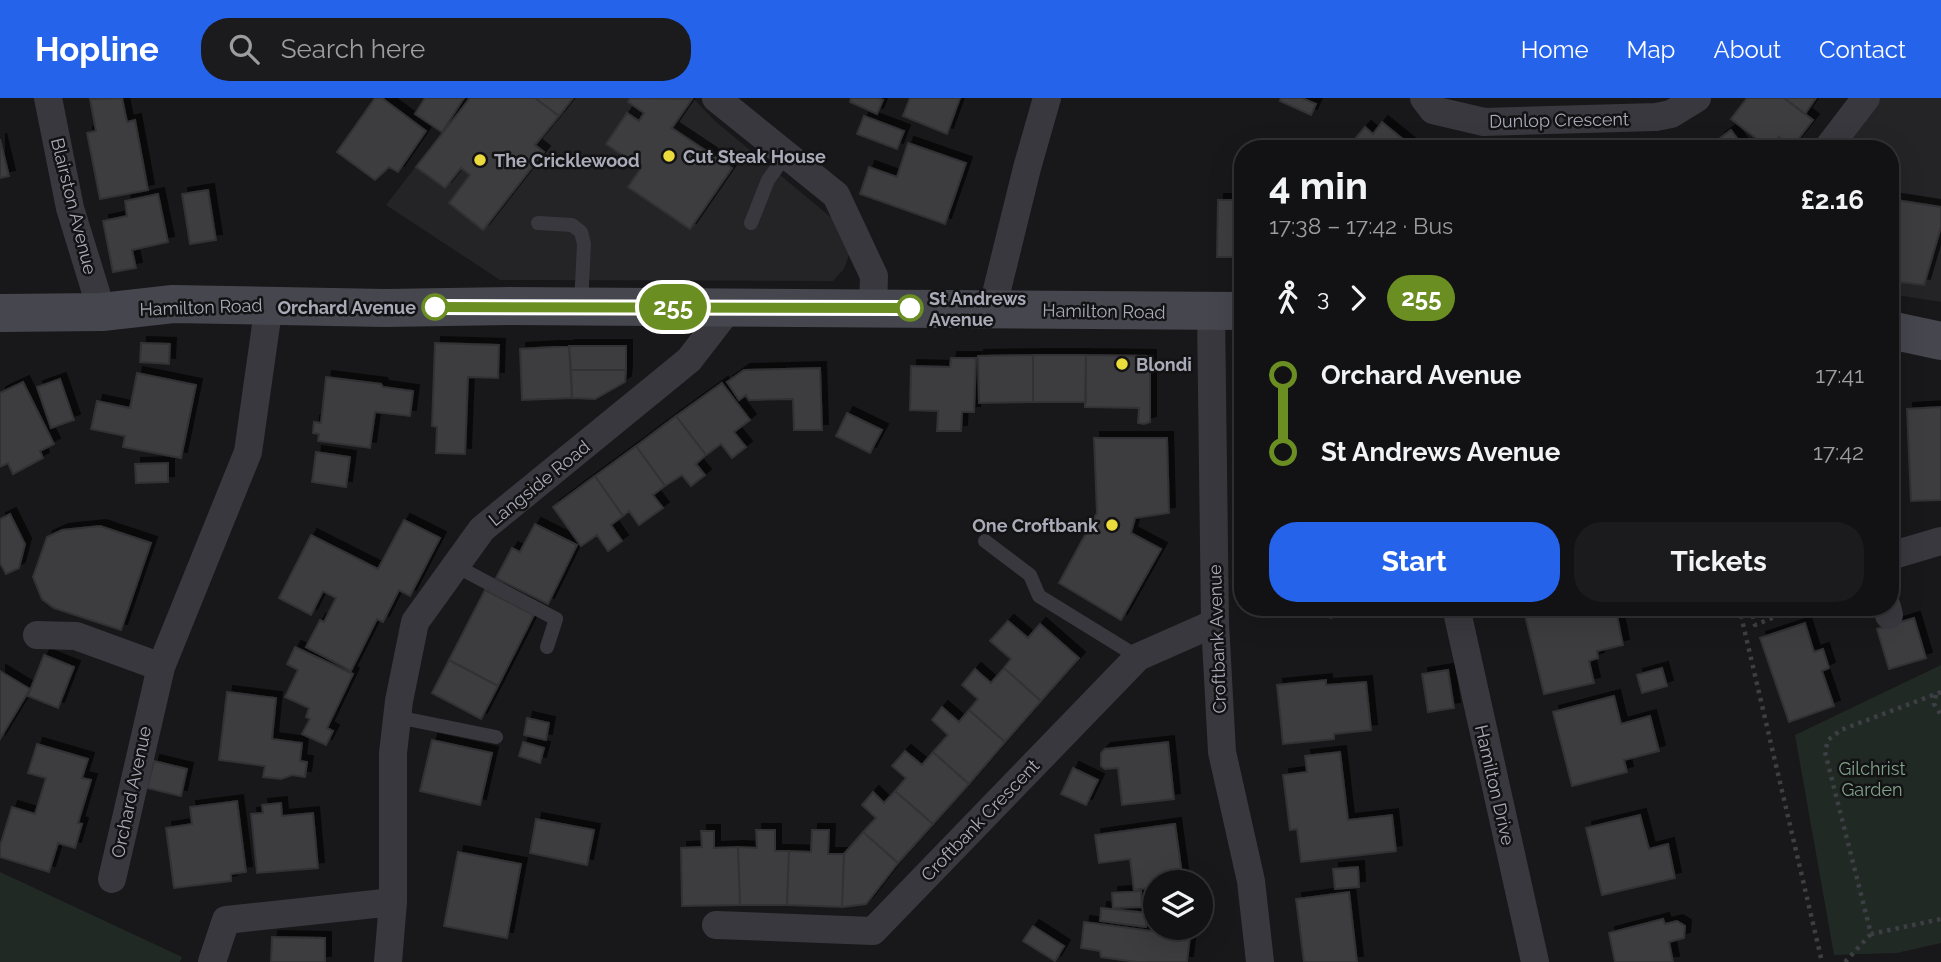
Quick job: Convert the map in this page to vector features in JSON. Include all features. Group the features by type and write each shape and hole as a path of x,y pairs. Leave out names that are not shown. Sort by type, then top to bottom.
{"main road":[{"name":"Hamilton Road","path":"0,313 102,312 173,304 1227,312"},
{"path":"1899,332 1941,341"}],"street":[{"name":"Blairston Avenue","path":"48,98 71,208 102,312"},
{"path":"716,98 835,195 874,276 873,308"},
{"path":"992,310 1047,98"},
{"name":"Dunlop Crescent","path":"1424,98 1433,110 1483,122 1656,117 1671,114 1697,98"},
{"path":"1834,140 1867,98"},
{"name":"Orchard Avenue","path":"112,879 161,667 248,452 269,304"},
{"name":"Langside Road","path":"388,962 393,902 393,753 415,622 482,529 689,360 730,307"},
{"name":"Croftbank Avenue","path":"1227,312 1215,622 1223,752 1251,881 1260,962"},
{"path":"1899,553 1941,541"},
{"name":"Hamilton Drive","path":"1458,616 1535,962"},
{"name":"Croftbank Crescent","path":"716,925 873,930 1138,657 1215,622"},
{"path":"37,635 76,636 161,667"},
{"path":"212,962 226,920 393,902"}],"lane":[{"path":"751,223 768,180 786,155"},
{"path":"538,223 572,225 581,232 584,244 581,307"},
{"path":"985,541 1030,575 1039,596 1138,657"},
{"path":"456,566 556,619 547,648"},
{"path":"397,717 496,737"}],"path":[{"path":"1740,616 1822,962"},
{"path":"1753,616 1755,625 1777,616"},
{"path":"1939,693 1934,704 1941,715"},
{"path":"1871,934 1828,769 1825,752 1828,740 1841,730 1939,693"},
{"path":"1845,962 1871,934 1941,919"}],"shaded area":[{"path":"469,98 693,98 715,121 839,224 852,247 844,269 833,281 500,280 386,205"},
{"path":"1880,98 1941,98 1941,302 1899,295 1899,140 1846,140"}],"green space":[{"name":"Gilchrist Garden","path":"1941,665 1941,943 1897,953 1834,955 1795,735"},
{"path":"0,872 182,957 180,962 0,962"}],"building":[{"path":"122,98 127,122 135,120 148,190 100,199 87,133 96,131 90,99"},
{"path":"375,98 382,98 426,131 398,172 389,167 375,180 337,152"},
{"path":"425,98 464,98 442,132 415,114"},
{"name":"The Cricklewood","path":"470,98 535,98 559,116 535,145 544,152 483,230 449,203 470,175 461,168 445,188 416,167"},
{"path":"535,98 573,98 559,116"},
{"name":"Cut Steak House","path":"630,98 692,99 672,128 732,168 690,229 628,187 641,168 606,144 627,113 639,121 644,113 628,102"},
{"path":"851,98 883,100 877,114 850,102"},
{"path":"910,98 960,98 947,134 903,116"},
{"path":"1281,98 1302,98 1316,104 1311,115 1280,101"},
{"path":"1747,98 1784,98 1813,120 1797,140 1783,140 1779,137 1777,140 1758,140 1731,119"},
{"path":"1784,98 1816,98 1805,114"},
{"path":"864,116 904,131 897,149 857,134"},
{"path":"1382,122 1404,140 1354,140 1365,127 1373,134"},
{"path":"1731,130 1738,140 1720,140"},
{"path":"0,139 9,176 0,178"},
{"path":"908,143 966,163 945,224 860,194 869,167 897,177"},
{"path":"208,190 216,240 190,244 182,194"},
{"path":"158,194 168,242 132,250 136,268 113,272 103,221 127,216 125,201"},
{"path":"1218,200 1234,200 1234,257 1217,257"},
{"path":"1899,200 1941,207 1941,227 1924,285 1899,282"},
{"path":"141,343 170,344 169,364 140,362"},
{"path":"435,343 499,345 498,378 468,377 465,454 436,453 437,427 432,426"},
{"path":"569,346 626,346 626,370 571,370"},
{"path":"569,346 572,398 522,400 520,349"},
{"path":"1234,349 1234,429 1233,429"},
{"path":"1033,355 1033,402 979,403 978,356"},
{"path":"1033,355 1086,355 1086,402 1033,402"},
{"path":"1086,355 1150,356 1150,422 1138,423 1139,408 1085,407"},
{"path":"951,358 976,358 974,412 962,412 961,431 937,431 938,411 910,410 911,366 950,367"},
{"path":"820,368 822,430 794,430 793,399 749,400 746,395 739,400 727,382 744,370"},
{"path":"571,370 626,370 625,382 595,399 572,398"},
{"path":"137,373 196,385 181,458 123,447 125,436 91,429 97,401 130,408"},
{"path":"326,377 413,391 410,416 375,412 370,448 318,441 319,434 313,433 314,422 321,423"},
{"path":"60,379 74,420 51,428 37,387"},
{"path":"23,382 54,444 40,451 43,458 13,474 8,463 0,467 0,393"},
{"path":"722,383 750,420 734,432 746,447 732,458 721,444 706,455 676,416"},
{"path":"1941,407 1941,500 1911,501 1907,409"},
{"path":"847,413 882,430 870,453 836,436"},
{"path":"676,416 706,455 696,464 705,475 691,486 682,475 665,486 636,446"},
{"name":"One Croftbank","path":"1094,438 1167,438 1169,513 1135,518 1131,533 1161,549 1121,620 1059,583 1097,513"},
{"path":"636,446 665,486 653,495 663,508 639,525 629,511 623,516 595,476"},
{"path":"316,452 350,457 346,487 312,482"},
{"path":"168,463 168,482 136,483 135,464"},
{"path":"595,476 623,516 611,525 622,541 608,551 597,535 581,546 553,507"},
{"path":"10,514 25,544 19,568 6,574 0,563 0,519"},
{"path":"404,520 440,538 410,596 399,590 383,622 377,619 351,671 306,647 320,620 324,622 336,598 323,591 311,615 279,598 311,535 378,569"},
{"path":"535,524 577,545 548,604 496,578 512,548 520,552"},
{"path":"100,526 151,543 121,630 54,608 42,599 33,577 47,537 62,530"},
{"path":"485,590 534,615 498,686 449,660"},
{"path":"1525,616 1617,616 1623,645 1597,651 1598,658 1589,661 1594,683 1544,694"},
{"path":"1914,618 1926,658 1889,669 1877,629"},
{"path":"1008,621 1028,638 1040,624 1079,658 1041,701 1004,668 1011,659 990,641"},
{"path":"1805,623 1814,652 1823,649 1829,668 1822,671 1834,706 1789,722 1760,638"},
{"path":"295,647 353,674 327,728 333,731 326,745 302,734 310,719 306,717 309,708 285,697 298,670 287,664"},
{"path":"44,655 74,667 58,708 28,696"},
{"path":"449,660 498,686 481,719 432,693"},
{"path":"1004,668 1041,701 1005,742 969,710 978,699 962,685 975,669 991,683"},
{"path":"1662,668 1667,686 1642,693 1637,675"},
{"path":"1448,670 1454,708 1428,712 1422,674"},
{"path":"0,671 30,689 0,739"},
{"path":"1326,680 1326,685 1366,682 1371,730 1334,734 1334,739 1283,744 1277,685"},
{"path":"227,692 276,698 272,739 302,743 300,761 307,762 305,777 263,777 265,766 219,760"},
{"path":"1614,696 1621,724 1650,716 1659,751 1624,760 1627,772 1572,786 1553,712"},
{"path":"942,707 959,722 969,710 1005,742 969,784 933,752 948,735 932,720"},
{"path":"527,718 549,723 546,740 524,735"},
{"path":"432,740 492,753 480,805 420,791"},
{"path":"523,742 544,748 540,763 519,756"},
{"path":"1168,742 1174,799 1122,805 1118,768 1105,769 1101,766 1101,753 1105,749"},
{"path":"37,744 88,759 82,778 91,780 78,823 82,824 75,848 58,843 49,872 0,857 0,846 12,807 35,814 46,778 28,773"},
{"path":"905,751 922,765 933,752 969,784 933,824 895,791 906,778 892,766"},
{"path":"1340,752 1348,820 1392,815 1396,851 1301,862 1297,829 1290,830 1283,775 1307,772 1305,756"},
{"path":"154,761 187,769 181,796 147,788"},
{"path":"1073,768 1098,780 1086,805 1061,794"},
{"path":"895,791 933,824 898,863 863,832 876,818 862,805 873,792 884,803"},
{"path":"237,801 246,872 231,874 231,881 174,888 166,828 192,824 190,807"},
{"path":"281,803 282,816 313,813 318,868 257,873 251,814 263,813 262,805"},
{"path":"1640,815 1649,849 1668,844 1675,878 1602,895 1586,828"},
{"path":"536,819 594,830 587,865 530,853"},
{"path":"1175,824 1181,870 1143,870 1143,889 1134,890 1130,859 1099,863 1095,835"},
{"path":"756,830 775,830 775,851 789,851 787,905 740,905 738,847 757,848"},
{"path":"812,830 829,830 828,854 844,854 842,907 787,905 789,851 811,852"},
{"path":"701,831 714,831 714,848 738,847 740,905 682,906 681,848 702,847"},
{"path":"863,832 898,863 866,904 842,907 844,854"},
{"path":"458,852 521,864 507,938 444,926"},
{"path":"1358,867 1359,887 1335,889 1333,869"},
{"path":"1141,891 1142,907 1113,908 1112,893"},
{"path":"1349,892 1357,962 1304,962 1296,899"},
{"path":"1101,908 1143,913 1143,927 1100,921"},
{"path":"1663,919 1665,924 1677,921 1685,926 1684,938 1669,942 1673,962 1615,962 1609,933"},
{"path":"1084,922 1143,930 1143,940 1190,940 1187,962 1136,962 1101,957 1100,951 1081,948"},
{"path":"1033,926 1064,946 1055,961 1023,941"},
{"path":"272,937 325,938 325,962 271,962"}],"bus line":[{"name":"255","path":"435,307 910,308"}],"place":[{"name":"Cut Steak House","path":"669,156"},
{"name":"The Cricklewood","path":"480,160"},
{"name":"Orchard Avenue","path":"435,307"},
{"name":"St Andrews Avenue","path":"910,308"},
{"name":"Blondi","path":"1122,364"},
{"name":"One Croftbank","path":"1112,525"}]}
